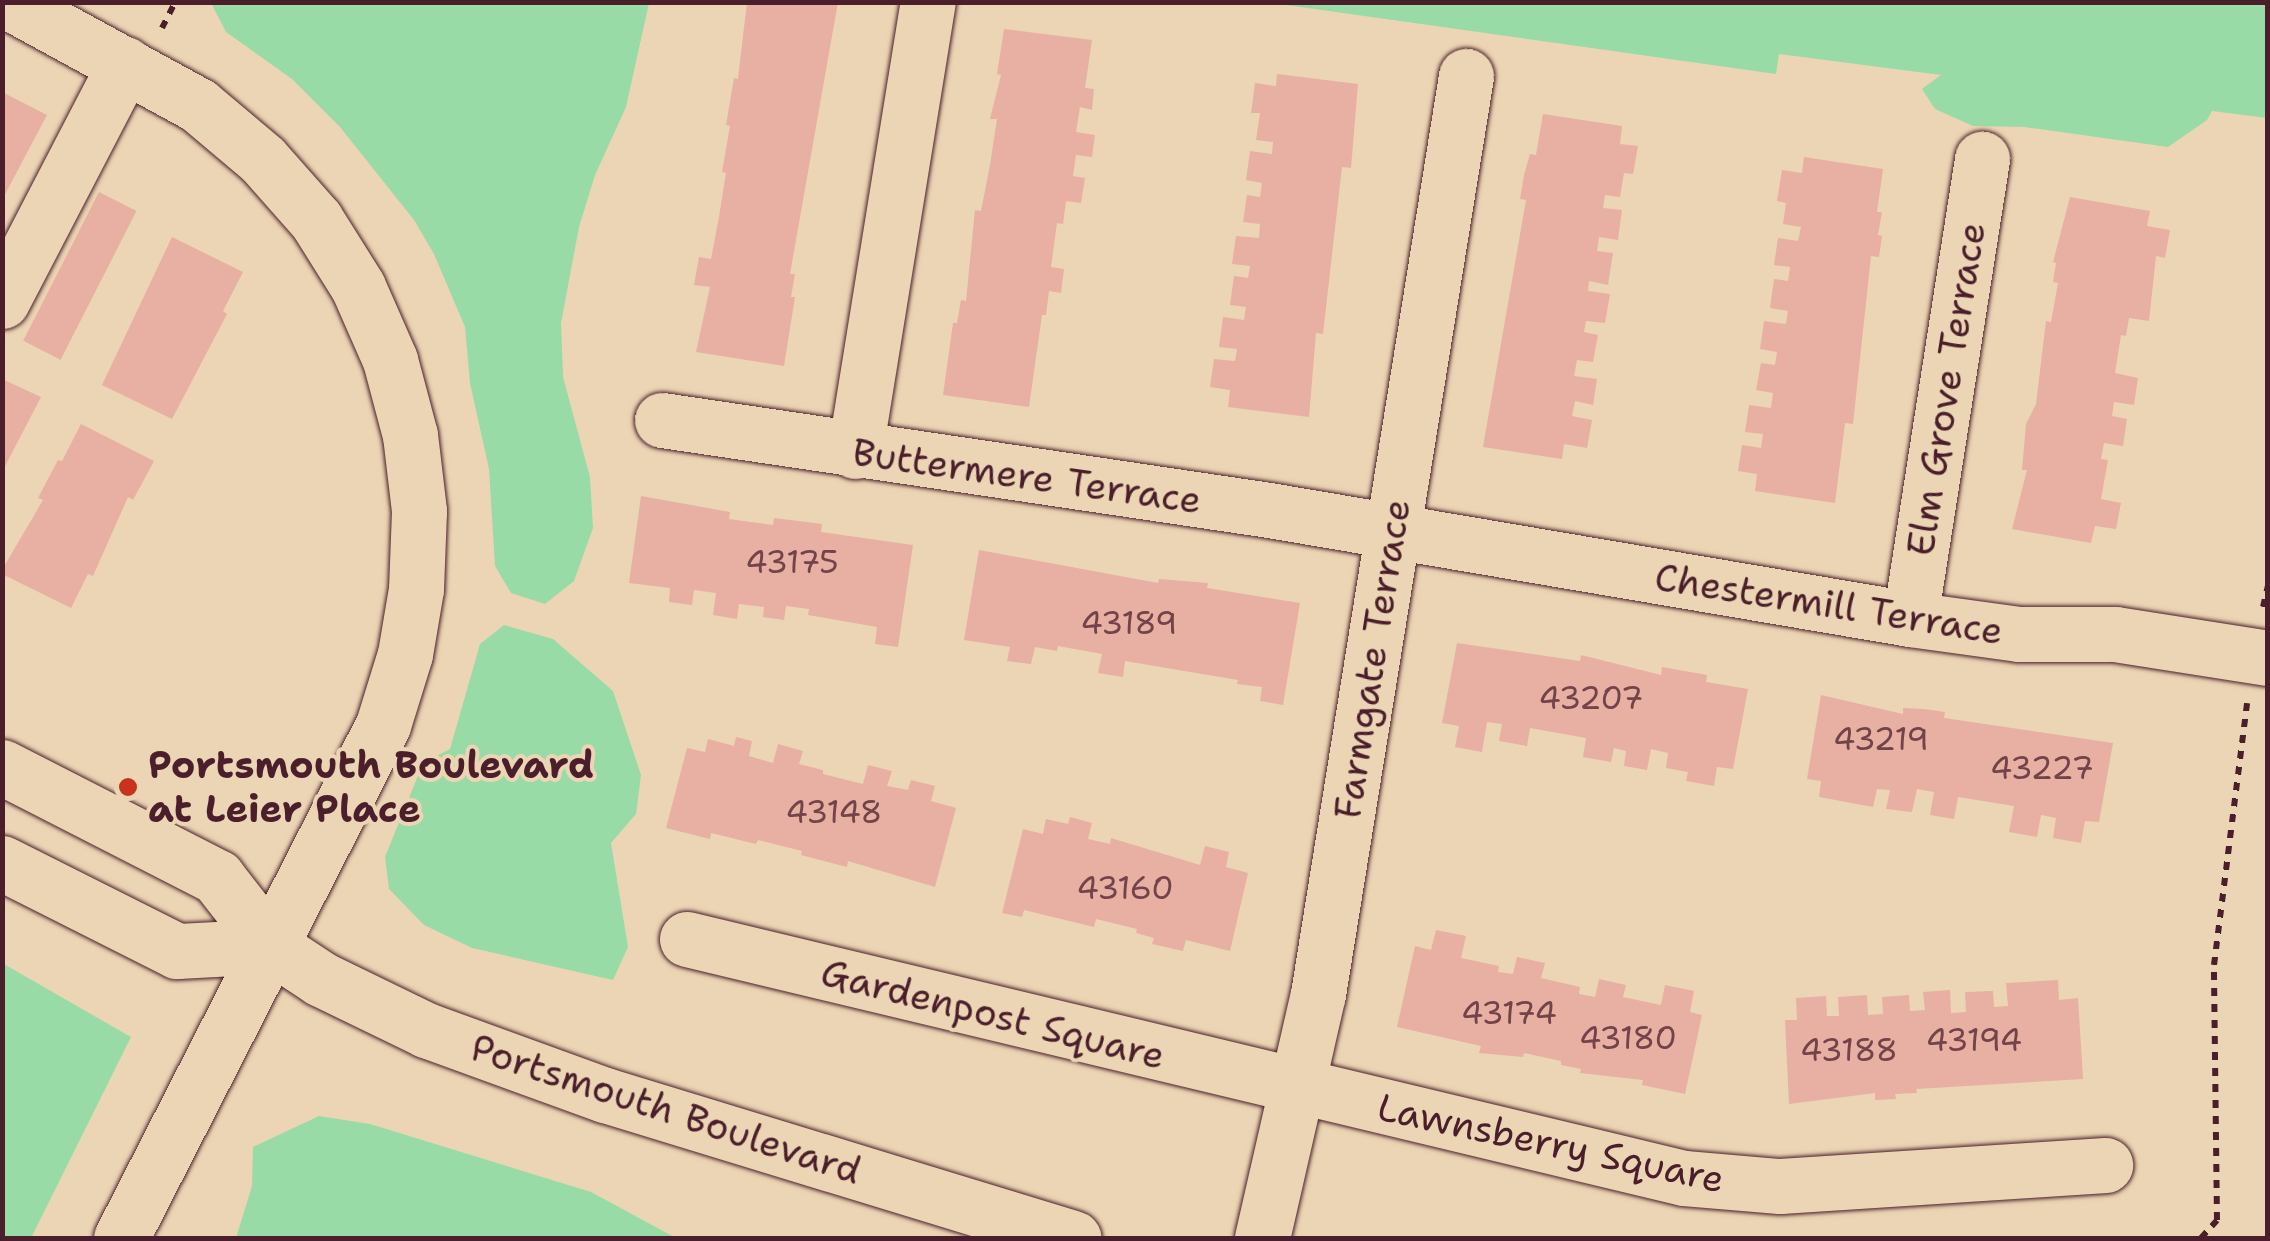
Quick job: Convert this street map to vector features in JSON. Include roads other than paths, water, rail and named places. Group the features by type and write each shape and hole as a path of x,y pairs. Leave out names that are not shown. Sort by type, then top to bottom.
{"street":[{"path":"9,2 198,105 264,160 316,220 358,287 390,360 410,435 419,511 416,589 404,654 376,740 121,1238"},
{"path":"855,451 928,2"},
{"path":"2,300 125,64"},
{"name":"Farmgate Terrace","path":"1262,1238 1318,994 1466,76"},
{"name":"Elm Grove Terrace","path":"1910,619 1982,159"},
{"name":"Buttermere Terrace","path":"662,420 1269,510 1392,534"},
{"name":"Chestermill Terrace","path":"1392,534 1910,619 2019,634 2115,634 2260,657"},
{"name":"Portsmouth Boulevard","path":"2,767 217,878 260,968 377,1008 561,1080 1074,1238"},
{"path":"2,862 177,951 260,968"},
{"name":"Gardenpost Square","path":"687,939 1298,1088"},
{"name":"Lawnsberry Square","path":"1298,1088 1684,1178 1780,1186 2105,1165"}],"place":[{"name":"Portsmouth Boulevard at Leier Place","path":"128,787"}]}
